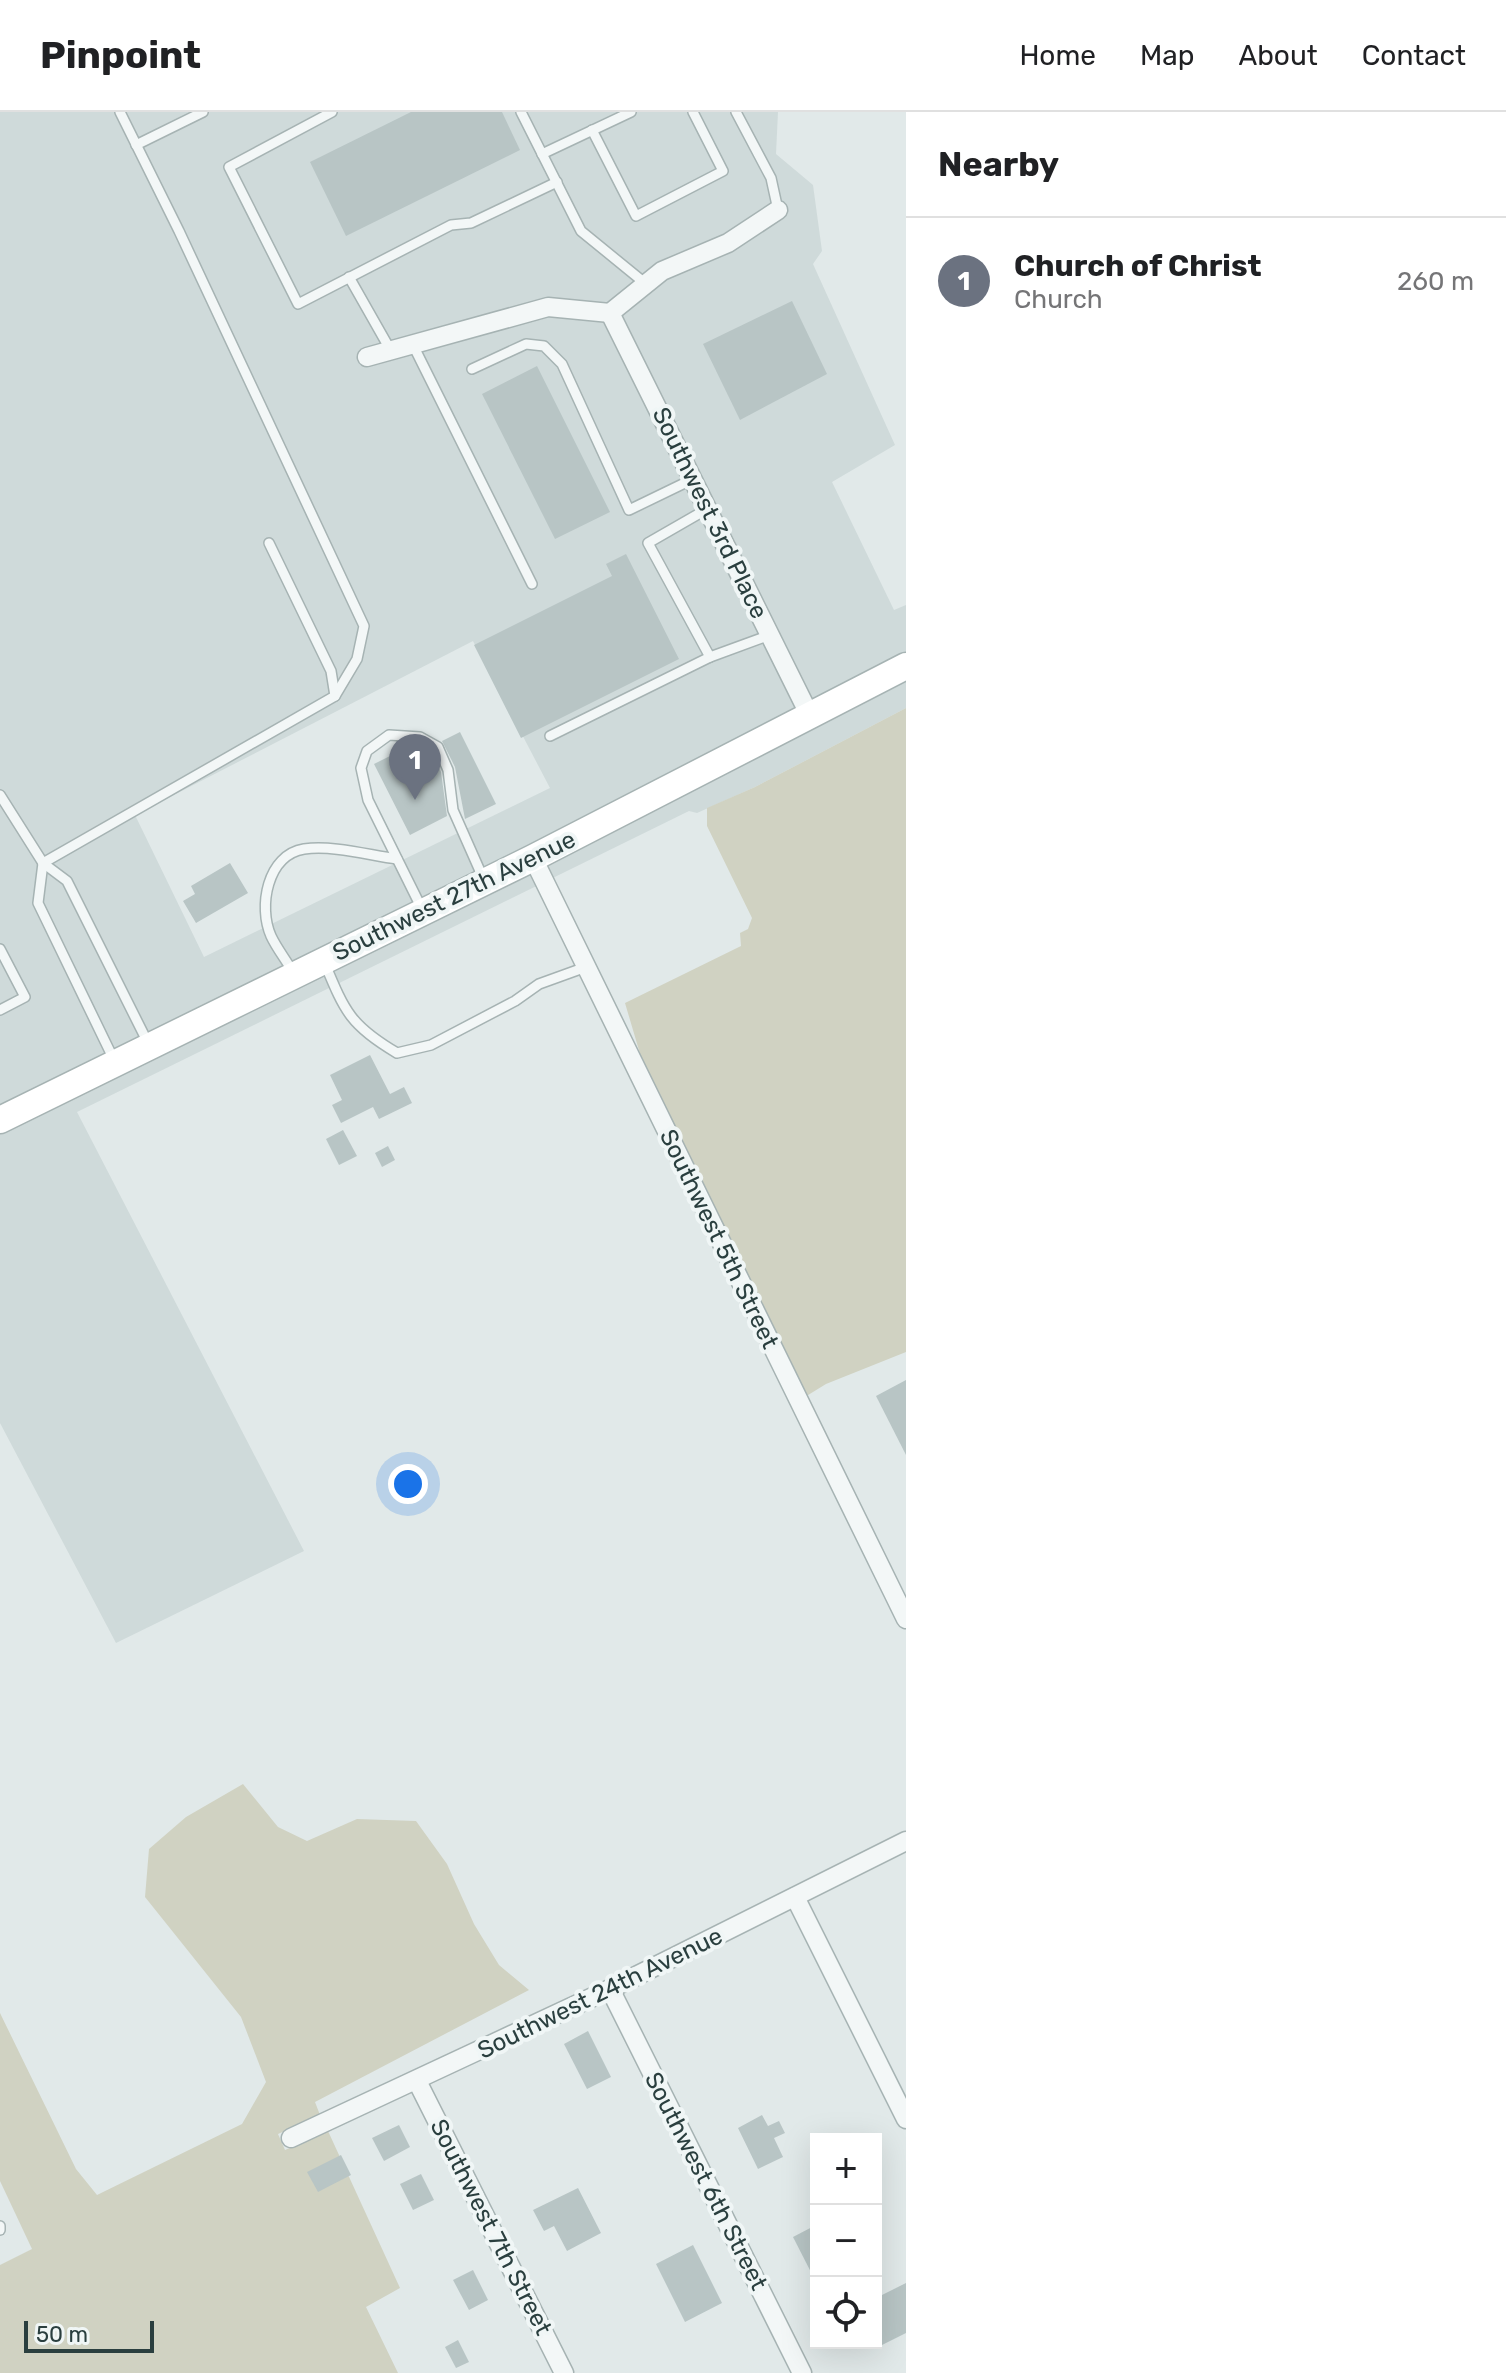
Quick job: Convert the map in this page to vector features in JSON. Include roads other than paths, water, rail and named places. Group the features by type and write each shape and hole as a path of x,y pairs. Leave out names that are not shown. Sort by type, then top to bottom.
{"main road":[{"name":"Southwest 27th Avenue","path":"0,1120 533,858 906,666"}],"street":[{"path":"367,357 548,307 610,313 662,271 728,243 778,210"},
{"name":"Southwest 3rd Place","path":"610,313 809,714"},
{"name":"Southwest 5th Street","path":"533,858 906,1619"},
{"name":"Southwest 24th Avenue","path":"291,2138 610,1989 906,1841"},
{"path":"795,1897 906,2119"},
{"name":"Southwest 6th Street","path":"610,1989 802,2373"},
{"name":"Southwest 7th Street","path":"417,2081 564,2373"}],"lane":[{"path":"43,863 335,696 357,659 364,626 120,112"},
{"path":"136,145 203,112"},
{"path":"332,112 229,167 298,304 451,225 471,223 557,182"},
{"path":"521,112 581,231 646,284"},
{"path":"542,154 631,112"},
{"path":"592,130 636,216 723,171 693,112"},
{"path":"736,112 771,178 778,210"},
{"path":"349,277 391,351"},
{"path":"472,369 526,344 544,346 562,364 629,510 693,479"},
{"path":"413,345 532,584"},
{"path":"707,509 648,543 710,657"},
{"path":"269,543 331,671 335,696"},
{"path":"550,736 710,657 770,635"},
{"path":"423,912 368,800 361,768 367,751 389,735 420,737 438,747 448,770 453,810 485,882"},
{"path":"0,795 43,863 67,881 149,1046"},
{"path":"295,974 271,935 265,912 271,877 283,857 302,849 326,849 397,859"},
{"path":"43,863 38,903 115,1063"},
{"path":"0,949 25,997 0,1010"},
{"path":"324,960 350,1017 364,1034 397,1053 431,1045 515,1001 539,984 586,967"}],"place":[{"name":"Church of Christ","path":"415,800"}]}
